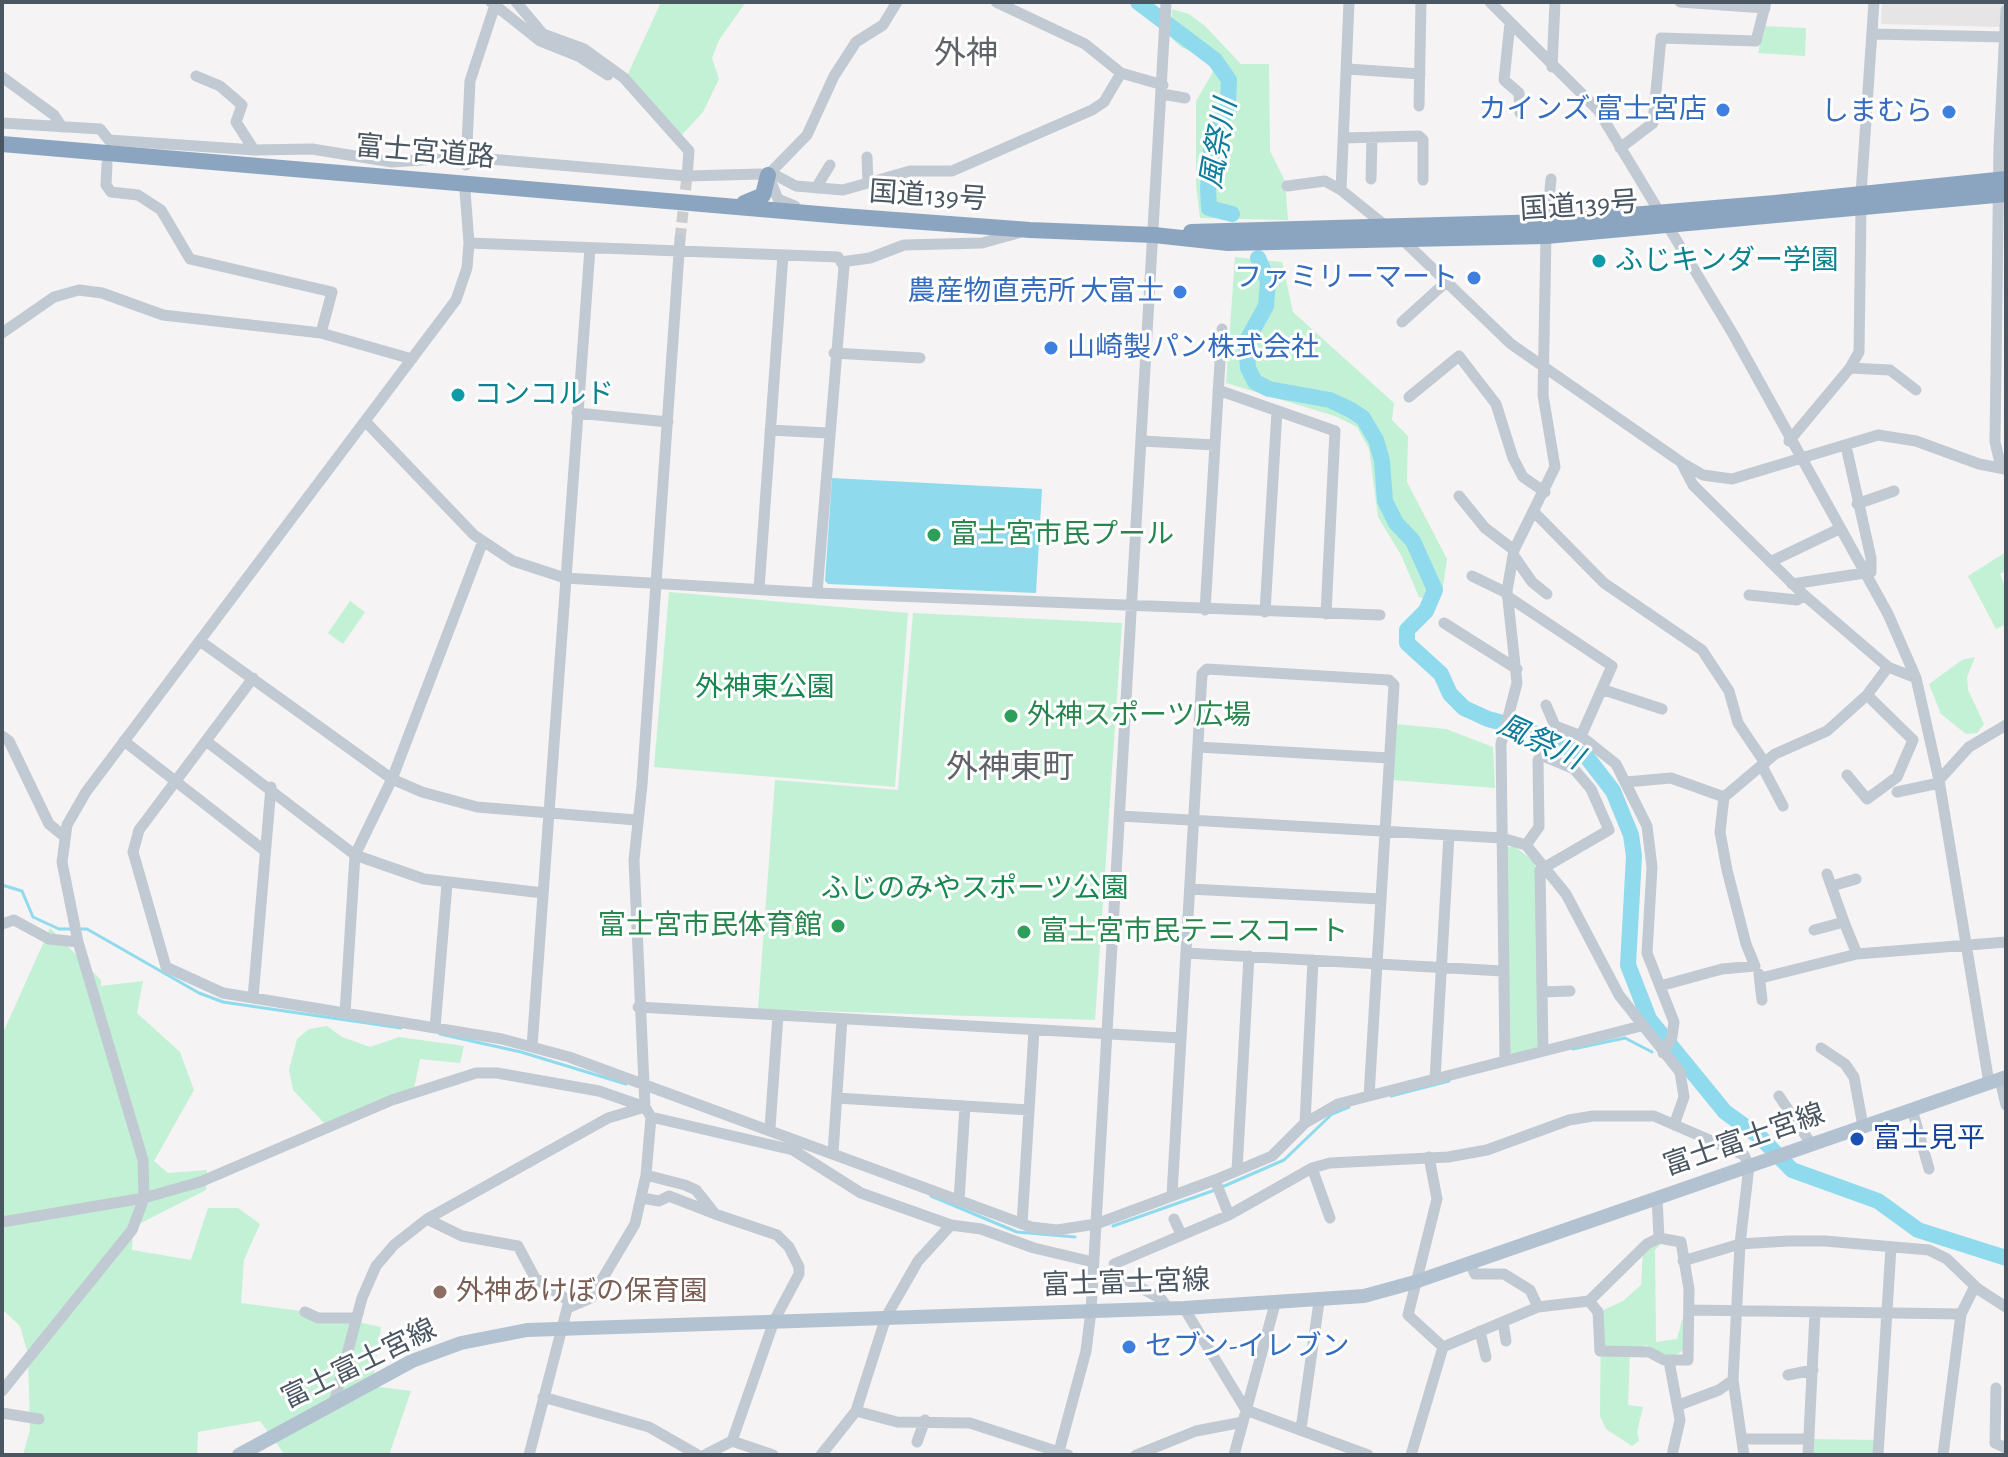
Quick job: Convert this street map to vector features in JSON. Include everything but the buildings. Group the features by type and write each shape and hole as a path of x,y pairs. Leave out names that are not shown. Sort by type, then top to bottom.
{"highway":[{"name":"富士宮道路","path":"2,144 735,204 842,216"},
{"path":"735,204 758,200 766,190 768,175"},
{"name":"国道139号","path":"842,216 1030,230 1154,235 1228,243 1403,240 1664,220 2003,187"},
{"name":"国道139号","path":"1154,235 1229,229 1547,229"}],"main road":[{"name":"富士富士宮線","path":"239,1455 382,1375 439,1350 527,1330 1275,1304 1364,1296 1415,1282 1998,1080"}],"street":[{"path":"516,2 543,34 584,49 624,78 689,151 687,176"},
{"path":"768,175 807,135 834,76 856,42 883,25 897,2"},
{"path":"996,2 1085,44 1121,73 1185,98"},
{"path":"1341,190 1349,2"},
{"path":"1419,106 1421,2"},
{"path":"1490,2 1598,110 1733,334 1800,461 1888,614 1916,678 1969,945 2006,1105"},
{"path":"1552,67 1555,2"},
{"path":"1620,148 1653,123 1661,38 1756,41 1766,5 1680,2"},
{"path":"1789,441 1850,368 1859,352 1861,202 1874,2"},
{"path":"466,161 470,81 494,4 540,41 580,57 636,91"},
{"path":"856,1411 897,1422 970,1423 1062,1454 1086,1351 1108,1034 1166,8"},
{"path":"1403,240 1511,344 1703,475 1732,479 1878,435 1916,441 1979,464 2003,468 1995,442 2006,10"},
{"path":"1510,23 1504,80 1519,93 1520,113"},
{"path":"1874,34 2005,37"},
{"path":"1348,69 1420,74"},
{"path":"2,123 100,129 109,140 254,150 312,149 392,162 466,161 687,176 768,175 796,186 843,190 910,171 952,171 1092,110 1104,102 1121,73"},
{"path":"196,76 220,86 242,105 236,122 254,150"},
{"path":"2,77 54,115 62,127"},
{"path":"1344,138 1419,136 1423,140 1423,180"},
{"path":"1371,179 1372,137"},
{"path":"867,157 868,183"},
{"path":"107,164 106,185 111,192 138,195 161,210 190,259 332,292 321,333"},
{"path":"816,188 830,165"},
{"path":"768,175 772,193 786,204 842,216"},
{"path":"1505,1061 1502,971 1503,734 1517,669 1507,595 1514,553 1555,467 1545,421 1542,366 1551,179"},
{"path":"1287,186 1325,181 1341,190 1387,228"},
{"path":"2,1391 132,1230 144,1198 143,1160 78,942 62,862 65,837 75,807 456,300 467,268 469,243 465,191"},
{"path":"841,262 870,258 904,245 982,243 1030,230"},
{"path":"469,243 590,248 680,245 838,257 841,262 817,593"},
{"path":"529,1455 570,1307 591,1298 635,1224 646,1175 648,1112 638,1007 633,895 636,820 642,785 680,245"},
{"path":"532,1047 590,248"},
{"path":"759,589 783,255"},
{"path":"1402,322 1445,283"},
{"path":"2,333 54,297 79,290 102,293 163,315 321,333 412,359"},
{"path":"1205,610 1222,329"},
{"path":"834,353 920,358"},
{"path":"1409,397 1459,356 1496,404 1513,458 1523,477 1545,492"},
{"path":"1850,368 1890,370 1916,390"},
{"path":"1218,390 1335,431 1326,614"},
{"path":"1265,612 1277,411"},
{"path":"577,413 668,422"},
{"path":"365,421 483,541 533,569 565,578 817,593 1380,615"},
{"path":"770,430 828,433"},
{"path":"1142,441 1215,445"},
{"path":"1792,584 1871,572 1871,558 1846,446"},
{"path":"1681,462 1693,485 1792,584 1888,667 1916,678"},
{"path":"1857,504 1894,491"},
{"path":"1459,496 1485,528 1514,553 1532,582 1547,594"},
{"path":"1535,513 1604,583 1702,650 1729,691 1738,723 1764,765 1783,806"},
{"path":"1770,562 1839,529"},
{"path":"345,1013 355,855 392,779 483,541"},
{"path":"1472,576 1507,595 1612,666 1604,690 1581,736"},
{"path":"1749,595 1797,600 1804,595"},
{"path":"1444,623 1517,669"},
{"path":"200,641 392,779 422,792 477,807 636,820"},
{"path":"1762,1000 1761,978 1727,870 1720,832 1724,797 1775,754 1827,731 1867,695 1888,667"},
{"path":"1172,1195 1202,674 1207,669 1389,680 1394,685 1369,1096"},
{"path":"253,678 139,830 133,852 166,967 213,990 532,1047 770,1128 1022,1224 1057,1230 1096,1224 1272,1156 1305,1123 1338,1104 1641,1026"},
{"path":"1604,690 1662,709"},
{"path":"1847,775 1867,799 1897,777 1913,740 1867,695"},
{"path":"1546,705 1555,726 1601,748 1626,782 1652,845 1646,945 1674,1022 1672,1037 1664,1052"},
{"path":"1897,792 1939,782 1969,747 2006,725"},
{"path":"2,736 9,741 49,824 65,837"},
{"path":"124,741 265,851"},
{"path":"206,741 271,787 355,855 447,884 543,893"},
{"path":"1198,747 1389,758"},
{"path":"1526,845 1539,827 1538,760 1543,756 1574,769 1591,789 1609,830 1540,870 1543,1051"},
{"path":"1626,782 1671,778 1724,797"},
{"path":"253,998 271,787"},
{"path":"1120,816 1502,838 1526,845 1566,894 1619,995 1680,1072 1684,1097 1674,1125"},
{"path":"1435,1079 1449,835"},
{"path":"1827,874 1857,954"},
{"path":"1832,886 1856,879"},
{"path":"435,1028 447,884"},
{"path":"1190,889 1380,899"},
{"path":"2,924 14,920 49,939 78,942"},
{"path":"1814,930 1844,922"},
{"path":"1761,978 1857,954 2006,942"},
{"path":"1186,953 1502,971"},
{"path":"1237,1170 1249,956"},
{"path":"1305,1123 1313,960"},
{"path":"1660,986 1722,969 1755,966"},
{"path":"1542,992 1570,991"},
{"path":"638,1007 1181,1038"},
{"path":"770,1128 778,1015"},
{"path":"833,1153 842,1019"},
{"path":"1022,1224 1034,1030"},
{"path":"1821,1048 1845,1064 1854,1077 1863,1126"},
{"path":"2,1222 144,1198 217,1176 392,1100 476,1073 497,1073 599,1091 648,1112 793,1150 861,1193 951,1225 981,1229 1034,1248 1093,1262"},
{"path":"1779,1096 1812,1145"},
{"path":"837,1098 1029,1110"},
{"path":"959,1201 965,1106"},
{"path":"1912,1109 1929,1169"},
{"path":"334,1403 356,1318 376,1266 427,1219 608,1118 648,1112"},
{"path":"1245,1416 1176,1308 1118,1275 1114,1264 1229,1215 1312,1168 1344,1162 1487,1150 1569,1120 1593,1116 1654,1116 1744,1155 1749,1166 1740,1244 1733,1380 1744,1455"},
{"path":"1429,1157 1437,1199 1408,1315 1443,1347"},
{"path":"1312,1168 1330,1218"},
{"path":"646,1175 696,1190 715,1214"},
{"path":"1215,1180 1229,1215"},
{"path":"642,1198 659,1201 669,1196 777,1235 796,1259 799,1274 774,1321 732,1441 705,1455"},
{"path":"1657,1198 1659,1238"},
{"path":"981,1229 986,1212"},
{"path":"427,1219 462,1236 518,1246 535,1278 563,1294 570,1307"},
{"path":"1174,1219 1181,1234"},
{"path":"821,1455 856,1411 886,1317 918,1261 951,1225"},
{"path":"1443,1347 1538,1307 1589,1301 1647,1244 1659,1238 1681,1242 1690,1310 1688,1360 1669,1361 1649,1352 1600,1351 1598,1312 1589,1301"},
{"path":"1683,1261 1740,1244 1825,1241 1936,1252 1975,1286 2006,1307"},
{"path":"1878,1455 1891,1247"},
{"path":"1470,1263 1475,1274 1504,1274 1530,1290 1538,1307"},
{"path":"1943,1455 1961,1314 1975,1286"},
{"path":"1301,1429 1319,1302"},
{"path":"1234,1455 1275,1304"},
{"path":"1690,1310 1961,1314"},
{"path":"305,1312 318,1318 356,1318"},
{"path":"1808,1455 1815,1312"},
{"path":"1503,1322 1506,1341"},
{"path":"1480,1331 1486,1357"},
{"path":"1411,1455 1443,1347"},
{"path":"1669,1361 1680,1420 1672,1455"},
{"path":"1788,1375 1813,1370"},
{"path":"1679,1405 1719,1390 1733,1380"},
{"path":"1996,1388 1995,1443 2006,1448"},
{"path":"543,1397 649,1427 698,1455"},
{"path":"2,1413 39,1419"},
{"path":"1136,1455 1245,1416 1301,1429 1368,1455"},
{"path":"917,1442 925,1420"},
{"path":"1742,1439 1809,1439"},
{"path":"732,1441 773,1455"}],"shaded area":[{"path":"1882,2 2004,2 2003,27 1881,24"}],"green space":[{"path":"661,2 746,2 719,40 712,58 719,79 703,112 680,137 627,76"},
{"path":"1172,9 1189,14 1205,26 1241,64 1269,64 1270,151 1285,181 1288,220 1200,218 1196,184 1196,101 1214,70 1204,57 1181,47 1170,37"},
{"path":"1764,26 1806,28 1805,56 1758,53"},
{"path":"1235,257 1282,262 1293,312 1394,403 1392,420 1408,436 1407,482 1447,559 1443,587 1437,602 1419,597 1401,555 1378,517 1369,449 1357,427 1335,416 1226,383"},
{"path":"2006,552 2006,571 2000,574 2006,589 2006,624 1996,629 1968,576"},
{"name":"外神東公園","path":"669,592 908,613 895,787 654,767"},
{"path":"350,601 365,612 343,644 328,633"},
{"name":"ふじのみやスポーツ公園","path":"913,613 1122,623 1095,1020 758,1009 775,780 898,790"},
{"path":"1975,657 1967,677 1968,690 1984,724 1977,733 1966,734 1941,714 1929,684 1962,660"},
{"path":"1396,724 1446,729 1493,747 1495,788 1392,780"},
{"path":"1514,846 1535,862 1538,1048 1509,1055 1505,848"},
{"path":"50,928 101,980 101,986 143,981 137,1013 180,1052 194,1090 154,1161 168,1173 207,1170 206,1190 133,1227 132,1250 191,1260 208,1208 238,1208 260,1224 244,1260 241,1303 316,1313 381,1327 372,1386 411,1391 389,1455 285,1455 260,1421 198,1432 197,1455 23,1455 30,1430 28,1354 20,1326 2,1309 2,1035"},
{"path":"327,1026 342,1037 370,1047 399,1037 464,1046 460,1063 420,1059 414,1089 324,1123 293,1090 289,1070 297,1039 309,1029"},
{"path":"1664,1241 1655,1250 1656,1342 1677,1339 1682,1320 1688,1316 1684,1350 1670,1358 1646,1345 1630,1352 1628,1405 1643,1407 1637,1432 1639,1441 1632,1446 1606,1429 1600,1416 1601,1311 1623,1301 1641,1285 1643,1250"},
{"path":"1809,1439 1879,1440 1878,1455 1808,1455"}],"water":[{"name":"富士宮市民プール","path":"832,478 1042,489 1036,593 828,584 825,581"}],"waterway":[{"name":"風祭川","path":"1138,2 1215,60 1229,80 1228,104 1211,149 1208,188 1209,208 1232,214"},
{"name":"風祭川","path":"1258,258 1268,281 1266,306 1246,342 1248,368 1255,382 1269,389 1330,400 1351,410 1363,418 1376,440 1382,461 1385,501 1396,523 1413,541 1435,590 1426,611 1407,630 1407,643 1441,674 1450,694 1464,708 1488,719 1525,729 1586,756 1613,791 1631,835 1634,856 1628,965 1649,1019 1725,1112 1760,1137 1792,1170 1878,1201 1918,1230 2006,1258"},
{"path":"2,885 22,891 33,917 59,929 87,929 199,993 223,1002 401,1028"},
{"path":"440,1034 521,1052 626,1084"},
{"path":"1573,1049 1625,1038 1652,1052"},
{"name":"風祭川","path":"1670,1055 1681,1057"},
{"path":"1391,1096 1449,1081"},
{"path":"1222,1187 1284,1160 1332,1114 1349,1107"},
{"path":"1113,1226 1215,1190"},
{"path":"931,1196 1017,1232 1075,1237"}],"tunnel":[{"path":"680,239 687,176"}],"place":[{"name":"カインズ 富士宮店","path":"1723,110"},
{"name":"しまむら","path":"1949,112"},
{"name":"ふじキンダー学園","path":"1599,261"},
{"name":"ファミリーマート","path":"1474,278"},
{"name":"農産物直売所 大富士","path":"1180,292"},
{"name":"山崎製パン株式会社","path":"1051,348"},
{"name":"コンコルド","path":"458,395"},
{"name":"富士宮市民プール","path":"934,535"},
{"name":"外神スポーツ広場","path":"1011,716"},
{"name":"富士宮市民体育館","path":"838,926"},
{"name":"富士宮市民テニスコート","path":"1024,932"},
{"name":"富士見平","path":"1857,1139"},
{"name":"外神あけぼの保育園","path":"440,1292"},
{"name":"セブン-イレブン","path":"1129,1347"}],"district":[{"name":"外神","path":"966,53"},
{"name":"外神東町","path":"1010,767"}]}
